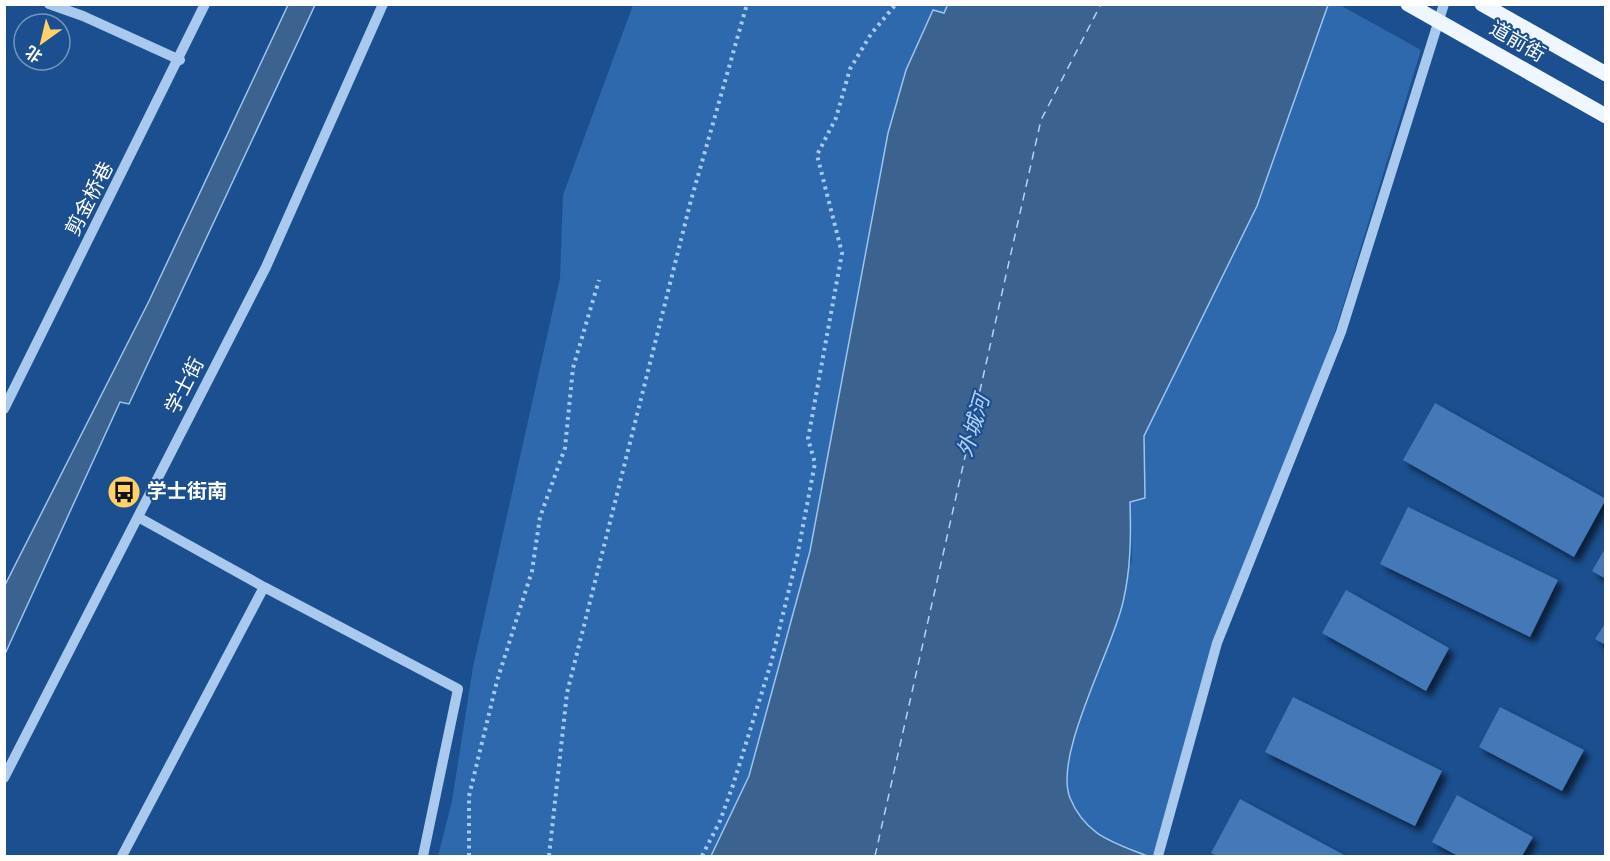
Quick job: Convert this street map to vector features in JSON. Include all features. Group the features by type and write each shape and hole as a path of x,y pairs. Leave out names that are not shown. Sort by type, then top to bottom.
{"main road":[{"name":"道前街","path":"1408,4 1605,116"},
{"name":"道前街","path":"1482,4 1605,74"}],"street":[{"path":"49,4 83,16 180,60"},
{"name":"剪金桥巷","path":"4,409 206,4"},
{"name":"学士街","path":"4,778 266,267 382,4"},
{"path":"1158,855 1216,643 1341,332 1444,4"},
{"path":"138,517 264,587 458,689 423,856"},
{"path":"122,856 264,587"}],"path":[{"path":"549,856 567,693 690,204 747,4"},
{"path":"702,856 720,821 771,663 797,557 815,463 808,439 842,253 818,155 836,118 850,69 871,34 896,4"},
{"path":"469,856 469,796 498,681 532,571 540,517 565,448 573,368 600,280"}],"shaded area":[{"path":"633,5 948,5 944,13 932,10 906,70 888,133 810,551 749,776 711,856 438,856 452,801 473,667 560,278 563,195"},
{"path":"1328,5 1340,5 1421,50 1331,345 1221,624 1153,856 1147,856 1100,836 1086,825 1069,796 1067,775 1074,738 1132,559 1130,502 1145,498 1144,436 1257,206"}],"water":[{"name":"外城河","path":"948,4 1328,5 1257,206 1144,436 1145,498 1130,502 1130,552 1123,602 1086,702 1070,756 1067,779 1070,798 1084,821 1112,842 1147,856 711,856 749,776 810,551 888,133 906,70 933,10 944,13"},
{"path":"288,5 315,5 129,404 120,402 5,654 5,585 149,301"}],"building":[{"path":"1435,403 1606,499 1574,557 1403,460"},
{"path":"1408,507 1558,580 1530,637 1380,564"},
{"path":"1606,547 1606,579 1592,571"},
{"path":"1346,590 1449,648 1426,691 1322,633"},
{"path":"1606,622 1606,645 1595,639"},
{"path":"1293,697 1442,771 1415,826 1265,752"},
{"path":"1500,707 1584,750 1562,791 1479,747"},
{"path":"1457,795 1533,837 1522,856 1458,856 1432,842"},
{"path":"1240,799 1346,856 1217,856 1211,853"}],"ferry route":[{"path":"875,856 1041,120 1101,4"}],"place":[{"name":"学士街南","path":"124,492"}]}
